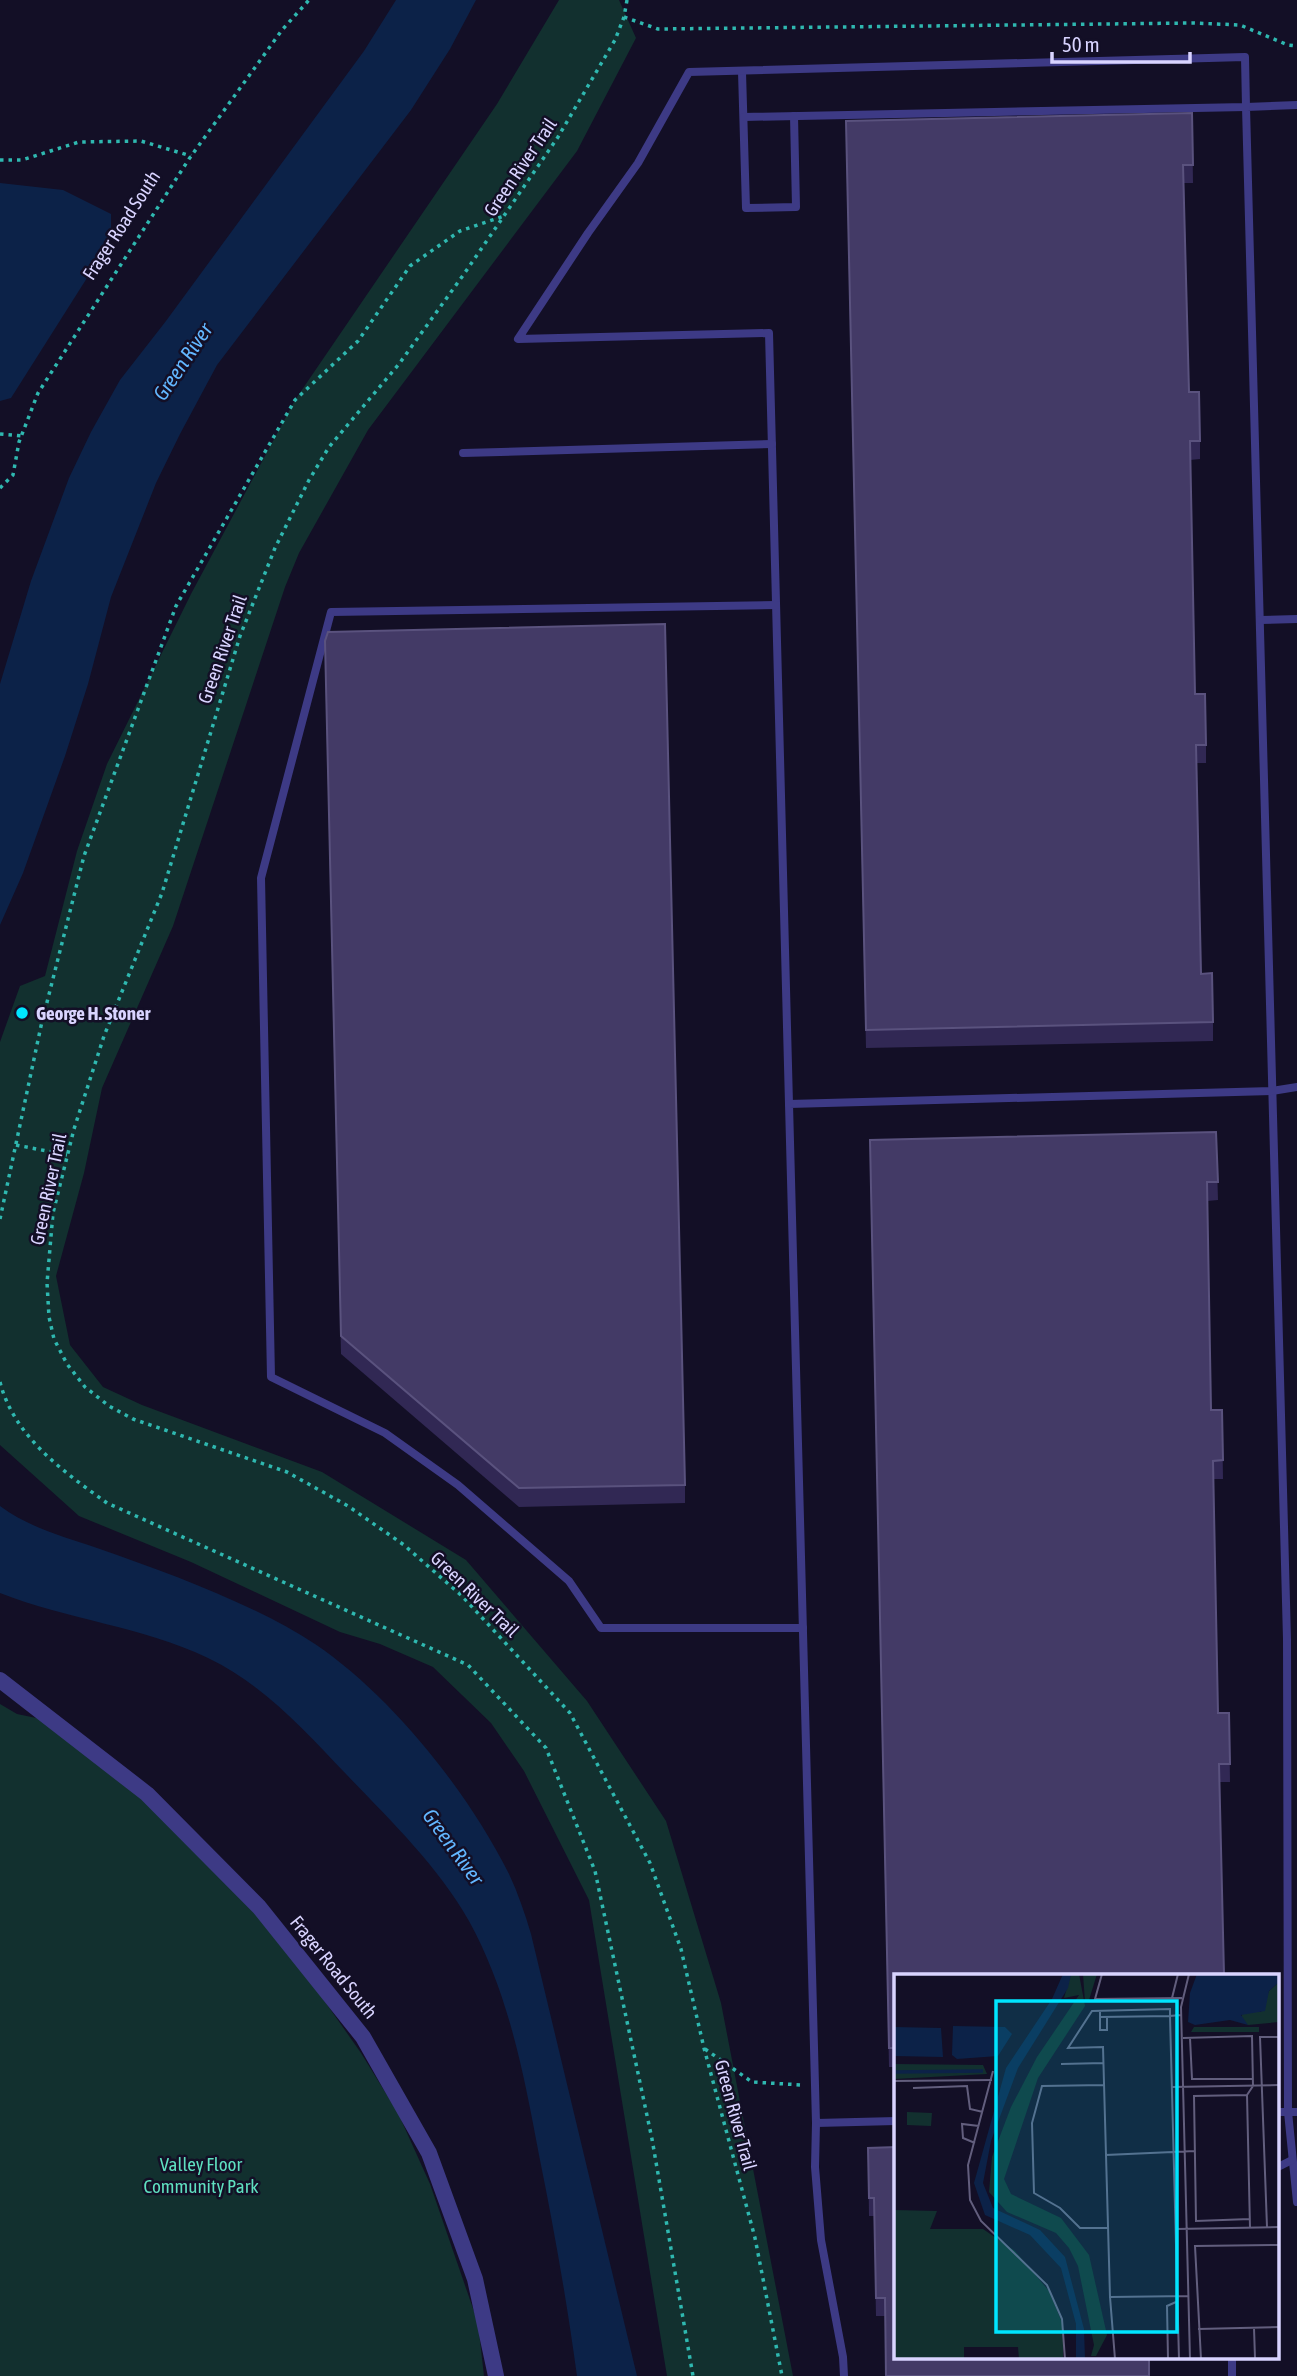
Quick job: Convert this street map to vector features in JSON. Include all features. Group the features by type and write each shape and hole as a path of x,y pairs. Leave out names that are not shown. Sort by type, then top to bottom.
{"street":[{"name":"Frager Road South","path":"0,1681 147,1794 259,1907 363,2037 429,2153 475,2279 496,2376"}],"lane":[{"path":"844,2376 843,2357 821,2240 815,2166 769,332 518,339 638,163 689,72 1245,57 1287,1639 1292,2160 1297,2202"},
{"path":"742,72 746,208 796,207 794,116"},
{"path":"744,117 1297,105"},
{"path":"463,453 772,444"},
{"path":"776,605 331,612 261,878 271,1377 385,1433 458,1485 569,1581 601,1628 803,1628"},
{"path":"1260,620 1297,620"},
{"path":"789,1104 1272,1091 1297,1087"},
{"path":"1287,1639 1297,1638"},
{"path":"816,2123 894,2121"},
{"path":"1280,2166 1292,2160"},
{"path":"1232,2358 1232,2376"}],"path":[{"name":"Frager Road South","path":"0,488 13,475 22,436 38,393 191,156 282,30 309,0"},
{"name":"Green River Trail","path":"627,0 624,18 615,40 558,137 399,364 328,447 291,512 240,636 175,854 104,1036 67,1155 53,1213 47,1283 49,1317 54,1339 67,1364 85,1387 109,1406 133,1419 287,1472 348,1506 404,1545 462,1596 570,1713 650,1863 681,1949 704,2048 755,2238 782,2376"},
{"path":"624,18 658,29 1194,23 1240,25 1288,45 1297,46"},
{"path":"0,160 22,160 79,142 141,141 191,156"},
{"path":"0,1219 41,1026 84,856 176,606 295,400 358,341 410,266 460,231 505,216"},
{"path":"0,434 22,436"},
{"path":"16,1145 67,1155"},
{"path":"0,1382 11,1411 32,1442 69,1476 107,1503 468,1665 546,1748 595,1871 652,2138 693,2376"},
{"path":"704,2048 752,2082 815,2085"}],"green space":[{"path":"559,0 619,0 636,38 577,151 368,430 299,553 285,587 173,926 102,1088 84,1173 56,1276 70,1345 103,1387 142,1405 322,1472 466,1560 587,1701 666,1821 721,2003 793,2376 667,2376 589,1900 524,1771 491,1723 433,1667 380,1644 340,1632 191,1562 79,1516 0,1445 0,1042 20,986 45,976 77,851 107,764 191,594 295,400 497,104"},
{"name":"Valley Floor Community Park","path":"0,1704 17,1714 41,1719 136,1793 238,1891 290,1952 361,2053 398,2113 430,2184 478,2323 484,2376 0,2376"}],"water":[{"name":"Green River","path":"396,0 476,0 450,49 411,110 217,365 180,434 156,483 111,597 65,756 23,873 0,925 0,684 31,581 69,478 120,380 364,51"},
{"path":"0,183 63,190 111,214 111,240 11,398 0,401"},
{"name":"Green River","path":"0,1506 47,1531 177,1577 299,1634 344,1665 372,1690 426,1748 450,1779 509,1874 529,1926 637,2376 577,2376 550,2210 513,2035 495,1977 483,1949 469,1921 443,1881 396,1826 299,1725 247,1681 183,1647 0,1593"}],"building":[{"path":"1192,113 1193,165 1183,165 1189,392 1199,392 1200,441 1190,441 1195,694 1205,694 1206,745 1196,745 1201,974 1212,973 1213,1022 866,1030 846,121"},
{"path":"665,624 685,1485 519,1488 341,1336 325,641 328,632"},
{"path":"1216,1132 1218,1182 1207,1182 1211,1410 1222,1410 1223,1460 1213,1461 1218,1713 1229,1713 1230,1764 1219,1764 1224,1974 894,1974 894,2048 889,2048 870,1140"},
{"path":"894,2147 894,2358 1149,2358 1149,2376 886,2376 885,2298 876,2298 874,2198 869,2198 868,2148"}],"place":[{"name":"George H. Stoner","path":"22,1013"}]}
